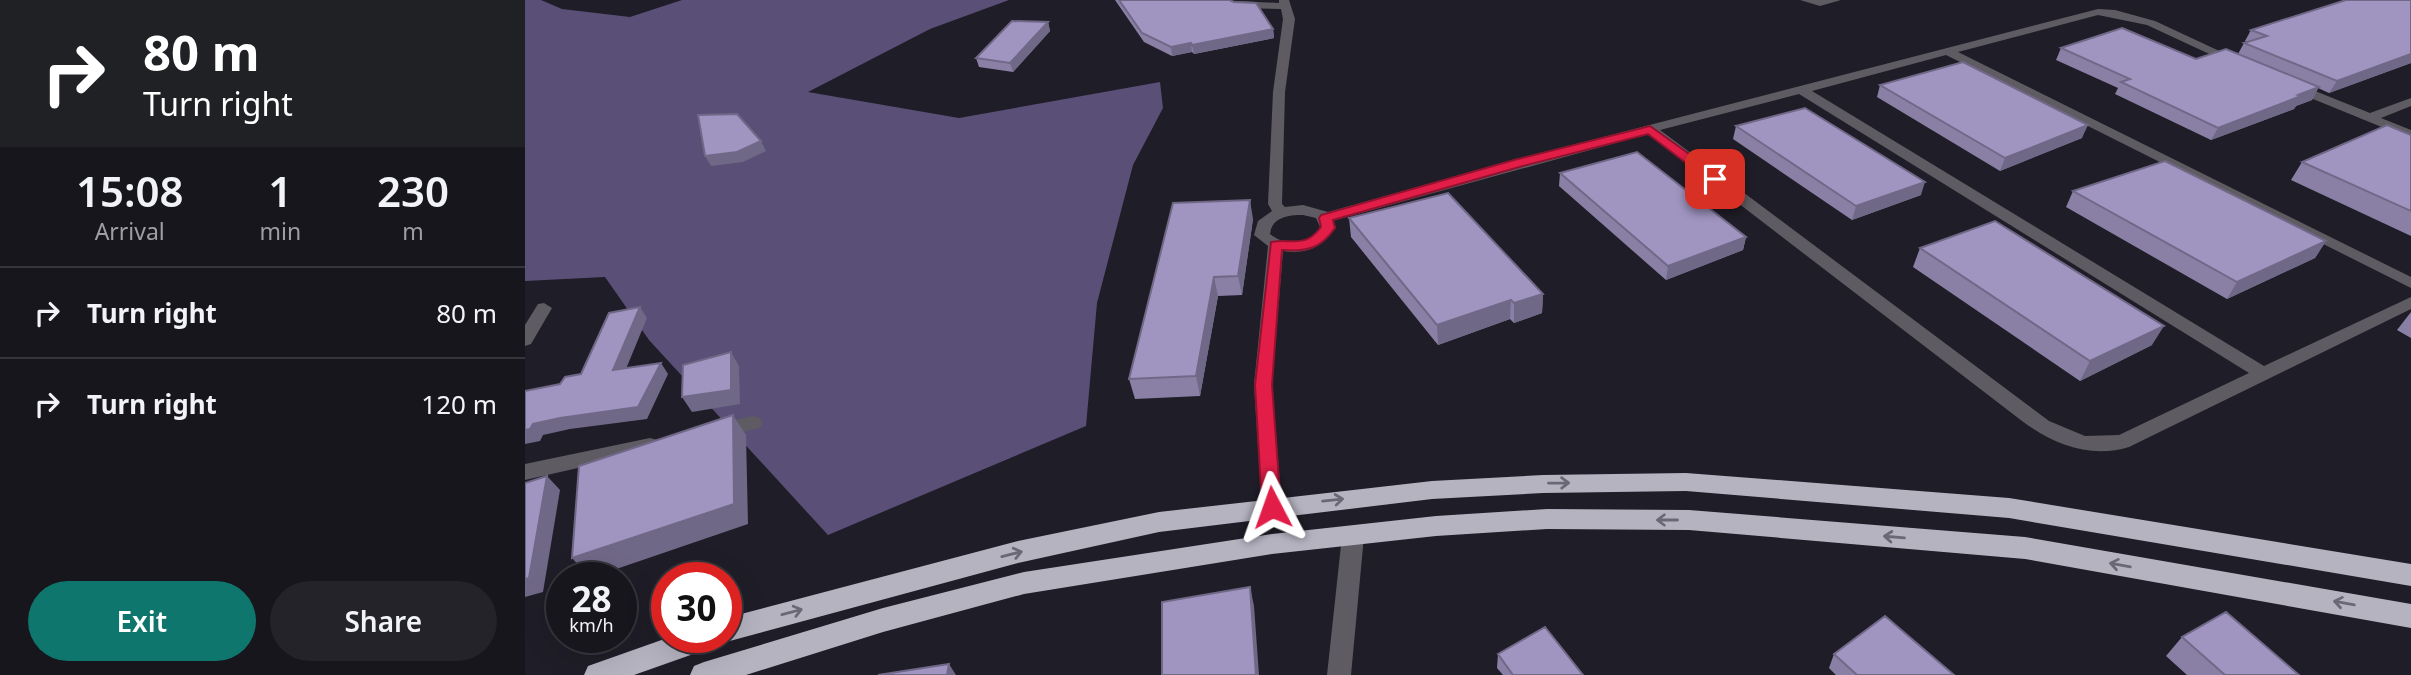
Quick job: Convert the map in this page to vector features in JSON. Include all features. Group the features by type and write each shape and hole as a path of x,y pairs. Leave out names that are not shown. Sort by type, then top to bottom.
{"highway":[{"path":"742,626 1019,552 1159,522 1446,489 1543,484 1686,482 2009,508 2411,575"},
{"path":"704,675 883,620 1024,583 1159,560 1353,536 1436,526 1547,519 1689,520 2025,548 2411,616"},
{"path":"598,675 655,664 676,653"}],"street":[{"path":"1221,0 1236,5 1285,3 1289,19 1279,92 1275,204 1281,212"},
{"path":"1805,0 1820,3 1836,0"},
{"path":"2083,0 2137,19 2248,67"},
{"path":"1325,218 1328,228 1319,240 1299,247 1276,246 1262,235 1262,229 1272,217 1281,212 1303,210 1325,218 1519,163 2098,12 2111,12"},
{"path":"1949,52 2411,283"},
{"path":"2285,83 2411,135"},
{"path":"1802,90 2262,373"},
{"path":"2369,118 2411,102"},
{"path":"1650,129 1999,394 2044,427 2074,443 2097,447 2122,442 2411,302"},
{"path":"1272,507 1263,385 1276,246"},
{"path":"525,340 544,308"},
{"path":"699,434 753,423"},
{"path":"525,472 673,440"},
{"path":"1339,675 1353,536"}],"shaded area":[{"path":"525,0 541,0 562,9 630,17 682,0 1009,0 930,29 808,92 959,118 1160,82 1163,108 1133,165 1097,303 1086,426 828,535 649,340 605,277 525,281"}],"building":[{"path":"1119,0 1229,0 1256,3 1273,29 1171,47 1142,33"},
{"path":"2346,0 2411,0 2411,54 2337,81 2244,43 2267,36 2251,30"},
{"path":"1012,21 1048,22 1010,63 976,58"},
{"path":"2122,28 2196,59 2226,49 2319,87 2218,128 2121,82 2130,79 2061,48"},
{"path":"1963,62 2088,125 2005,158 1880,85"},
{"path":"1805,108 1925,182 1856,206 1736,126"},
{"path":"737,114 761,141 737,152 705,156 698,115"},
{"path":"2387,125 2411,135 2411,211 2302,162"},
{"path":"1637,152 1746,237 1668,266 1560,173"},
{"path":"2165,161 2326,241 2237,282 2073,191"},
{"path":"1448,193 1543,294 1514,303 1511,300 1437,325 1349,218"},
{"path":"1250,200 1238,276 1214,277 1196,376 1129,379 1173,203"},
{"path":"1995,221 2164,326 2090,361 1920,248"},
{"path":"640,307 613,370 661,363 638,407 560,418 533,424 530,429 525,430 525,391 560,384 565,377 581,374 609,313"},
{"path":"731,352 731,390 682,397 683,365"},
{"path":"733,415 734,504 572,558 579,466"},
{"path":"547,476 529,578 525,579 525,483"},
{"path":"1250,587 1256,675 1162,675 1162,602"},
{"path":"2226,612 2299,675 2225,675 2182,637"},
{"path":"1885,616 1954,675 1857,675 1834,654"},
{"path":"1545,627 1583,675 1513,675 1498,654"},
{"path":"949,664 947,675 878,675"}],"route":[{"path":"1272,507 1263,385 1276,246 1299,247 1319,240 1328,228 1325,218 1650,129 1715,179"}]}
